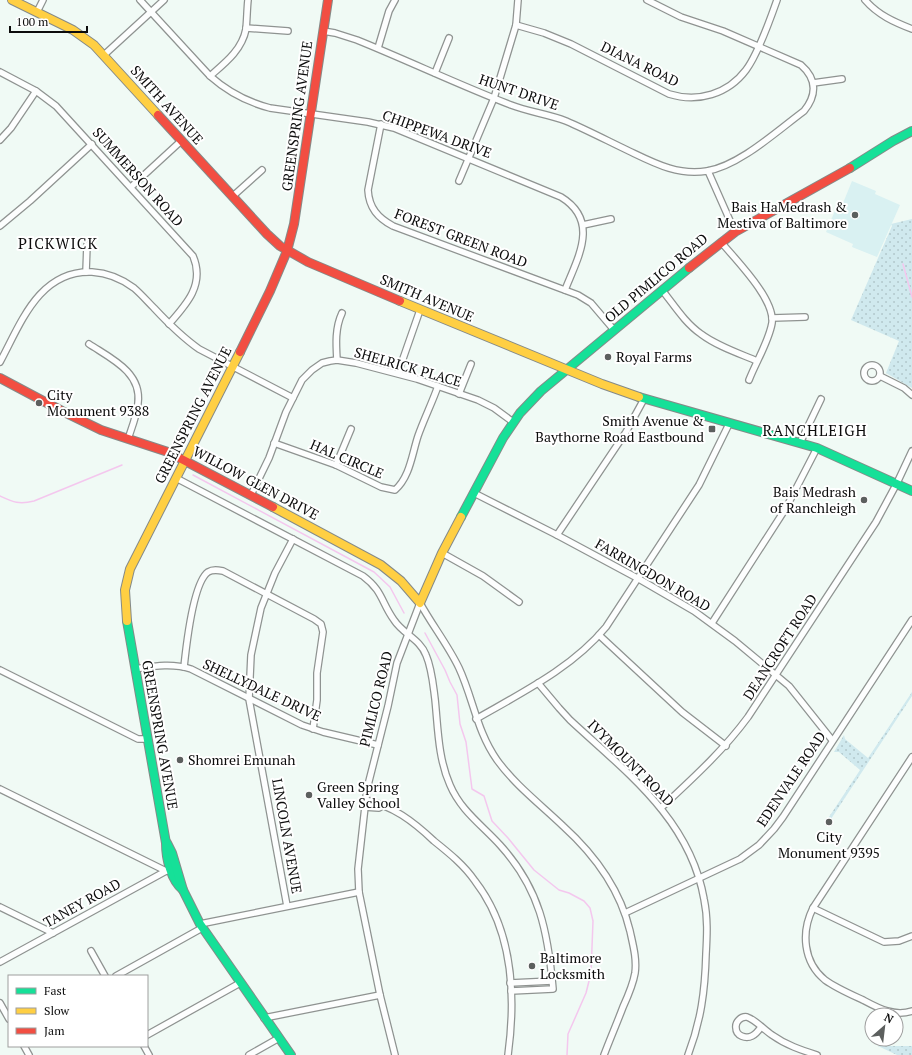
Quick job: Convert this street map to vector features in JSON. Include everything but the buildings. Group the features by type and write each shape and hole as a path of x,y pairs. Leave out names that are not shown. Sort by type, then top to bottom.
{"main road":[{"name":"SMITH AVENUE","path":"12,0 73,30 94,45 267,234 287,251 308,262 420,310 644,399 818,448 912,491"},
{"name":"GREENSPRING AVENUE","path":"291,1055 201,926 183,890 181,882 171,870 172,853 166,843 124,599 130,569 270,291 287,251 296,211 328,0"},
{"name":"OLD PIMLICO ROAD","path":"568,369 662,290 735,232 840,175 893,141 912,131"},
{"name":"PIMLICO ROAD","path":"420,603 442,553 513,422 533,399 568,369"},
{"name":"WILLOW GLEN DRIVE","path":"0,378 95,428 109,434 160,448 386,567 401,580 420,603"}],"street":[{"path":"37,12 43,0"},
{"name":"CHIPPEWA DRIVE","path":"140,0 210,76 220,85 237,96 259,105 381,124 408,133 561,196 567,200 578,212 583,225 584,239 565,290"},
{"path":"104,55 164,0"},
{"path":"210,76 237,50 244,36 248,0"},
{"path":"378,48 388,11 395,0"},
{"path":"460,181 494,98 516,25 518,0"},
{"path":"647,0 681,17 723,30 801,66 806,70 814,83 842,79"},
{"name":"DIANA ROAD","path":"516,25 557,38 669,94 687,98 700,97 714,94 732,84 746,70 758,46 777,0"},
{"path":"865,0 875,11 912,29"},
{"path":"246,28 288,31"},
{"name":"HUNT DRIVE","path":"323,32 346,36 378,48 494,98 565,121 663,167 678,171 708,171 723,167 740,158 804,111 812,96 814,83"},
{"path":"435,73 449,38"},
{"name":"SUMMERSON ROAD","path":"0,72 36,91 56,106 188,250 196,263 197,277 193,291 186,304 169,324"},
{"path":"0,140 11,128 36,91"},
{"name":"FOREST GREEN ROAD","path":"381,124 368,190 368,197 373,211 379,217 393,226 578,295 591,303 614,330"},
{"path":"131,187 181,141"},
{"path":"0,226 21,209 92,144"},
{"path":"233,196 262,170"},
{"path":"708,171 735,232"},
{"path":"583,225 611,219"},
{"path":"721,242 764,294 769,303 772,318 769,332 749,380"},
{"path":"86,272 87,245"},
{"path":"0,362 28,309 40,293 51,284 64,277 86,272 106,274 115,277 136,289 169,324 187,341 199,349 293,398"},
{"path":"662,290 692,327 700,334 716,343 757,361"},
{"path":"398,373 420,310"},
{"path":"338,360 336,342 338,321 342,313"},
{"path":"772,318 805,317"},
{"path":"89,344 127,370 138,388 138,402 128,439"},
{"name":"SHELRICK PLACE","path":"251,495 302,380 312,370 322,364 338,360 398,373 438,386 490,406 513,422"},
{"path":"459,394 471,364"},
{"path":"880,376 904,388 912,395"},
{"name":"HAL CIRCLE","path":"274,444 336,465 381,487 395,490 406,476 419,434 438,386"},
{"path":"557,535 622,437 644,399"},
{"path":"800,443 821,399"},
{"path":"476,719 538,683 579,655 599,635 639,579 699,485 729,424"},
{"path":"336,465 351,428"},
{"path":"712,624 786,508 818,448"},
{"name":"DEANCROFT ROAD","path":"661,808 726,746 748,717 866,539 897,484 912,451"},
{"path":"176,478 369,580 379,591 395,623 416,640 424,650 433,680 441,754 450,786 466,812 506,851 528,884 539,908 546,934 553,989 511,991"},
{"name":"FARRINGDON ROAD","path":"474,493 639,579 679,602 712,624 776,675 796,694 832,740"},
{"name":"LINCOLN AVENUE","path":"287,906 249,698 252,650 257,622 274,573 293,539"},
{"path":"442,553 482,576 519,602"},
{"path":"184,667 191,618 202,580 208,572 213,570 223,571 314,619 320,624 323,632 317,673 317,700 312,728"},
{"path":"420,603 429,620 445,642 459,668 476,719 496,758 512,779 574,836 593,857 608,879 626,913 635,956 635,973 629,993 604,1055"},
{"name":"PIMLICO ROAD","path":"395,1055 380,995 359,892 358,869 366,789 378,745 396,663 420,603"},
{"name":"EDENVALE ROAD","path":"626,913 740,859 750,853 762,842 783,817 912,620"},
{"path":"599,635 682,712 726,746"},
{"name":"SHELLYDALE DRIVE","path":"135,669 169,665 184,667 302,725 378,745"},
{"path":"0,671 138,739 147,739"},
{"name":"IVYMOUNT ROAD","path":"538,683 566,716 651,796 679,834 690,853 699,879 706,914 707,928 706,980 703,1002 688,1055"},
{"path":"912,757 812,908 806,924 805,941 814,967 819,974 835,986 880,1008 894,1013 912,1011"},
{"path":"0,789 171,870"},
{"path":"365,800 379,802 382,806 399,813 414,823 461,864 485,894 498,920 507,954 511,991 511,1026 508,1055"},
{"path":"364,807 379,808 382,806"},
{"name":"TANEY ROAD","path":"0,962 171,870"},
{"path":"118,975 201,926 287,906 359,892"},
{"path":"0,907 53,933"},
{"path":"812,908 884,942 899,941 912,936"},
{"path":"91,951 104,975"},
{"path":"510,983 552,981"},
{"path":"148,1034 240,983"},
{"path":"264,1018 380,995"},
{"path":"0,1003 8,1017"},
{"path":"761,1027 755,1034 748,1037 740,1036 736,1029 738,1021 745,1017 754,1021 772,1036 792,1047 817,1055"},
{"path":"249,1055 279,1038"}],"shaded area":[{"path":"852,181 876,191 875,194 900,205 877,257 852,247 853,244 826,232 837,206 841,208"},
{"path":"912,219 912,388 886,373 899,341 851,320 892,226 891,224"},
{"path":"912,692 912,696 829,822 827,820 860,770 839,752 834,752 844,735 845,739 868,758"},
{"path":"912,1046 912,1055 897,1055 880,1047"}],"waterway":[{"path":"903,264 912,297"},
{"path":"0,496 16,502 24,503 34,501 122,465"},
{"path":"193,475 374,572 390,587 404,613"},
{"path":"425,633 457,695 460,724 466,742 472,789 484,796 492,821 534,870 559,890 569,893 584,901 590,908 593,921 591,973 586,993 568,1034 567,1055"}],"traffic: fast":[{"path":"850,168 912,131"},
{"path":"461,517 503,438 520,413 541,391 689,268"},
{"path":"639,397 817,448 912,491"},
{"path":"127,621 166,843 168,862 175,881 183,890"},
{"path":"167,843 172,853 183,890 200,924 291,1055"}],"traffic: slow":[{"path":"12,0 73,30 94,45 158,115"},
{"path":"400,301 602,384 639,397"},
{"path":"127,621 125,590 130,569 240,352"},
{"path":"273,507 381,565 401,581 420,603 442,553 461,517"}],"traffic: jam":[{"path":"240,352 270,291 287,251 294,224 328,0"},
{"path":"158,115 267,234 280,246 308,262 400,301"},
{"path":"689,268 735,232 850,168"},
{"path":"0,378 101,430 168,452 273,507"}],"place":[{"name":"Bais HaMedrash & Mestiva of Baltimore","path":"855,215"},
{"name":"Royal Farms","path":"608,357"},
{"name":"City Monument 9388","path":"39,403"},
{"name":"Smith Avenue & Baythorne Road Eastbound","path":"712,429"},
{"name":"Bais Medrash of Ranchleigh","path":"864,500"},
{"name":"Shomrei Emunah","path":"180,760"},
{"name":"Green Spring Valley School","path":"309,795"},
{"name":"City Monument 9395","path":"829,822"},
{"name":"Baltimore Locksmith","path":"532,966"}],"district":[{"name":"PICKWICK","path":"58,244"},
{"name":"RANCHLEIGH","path":"815,431"}]}
